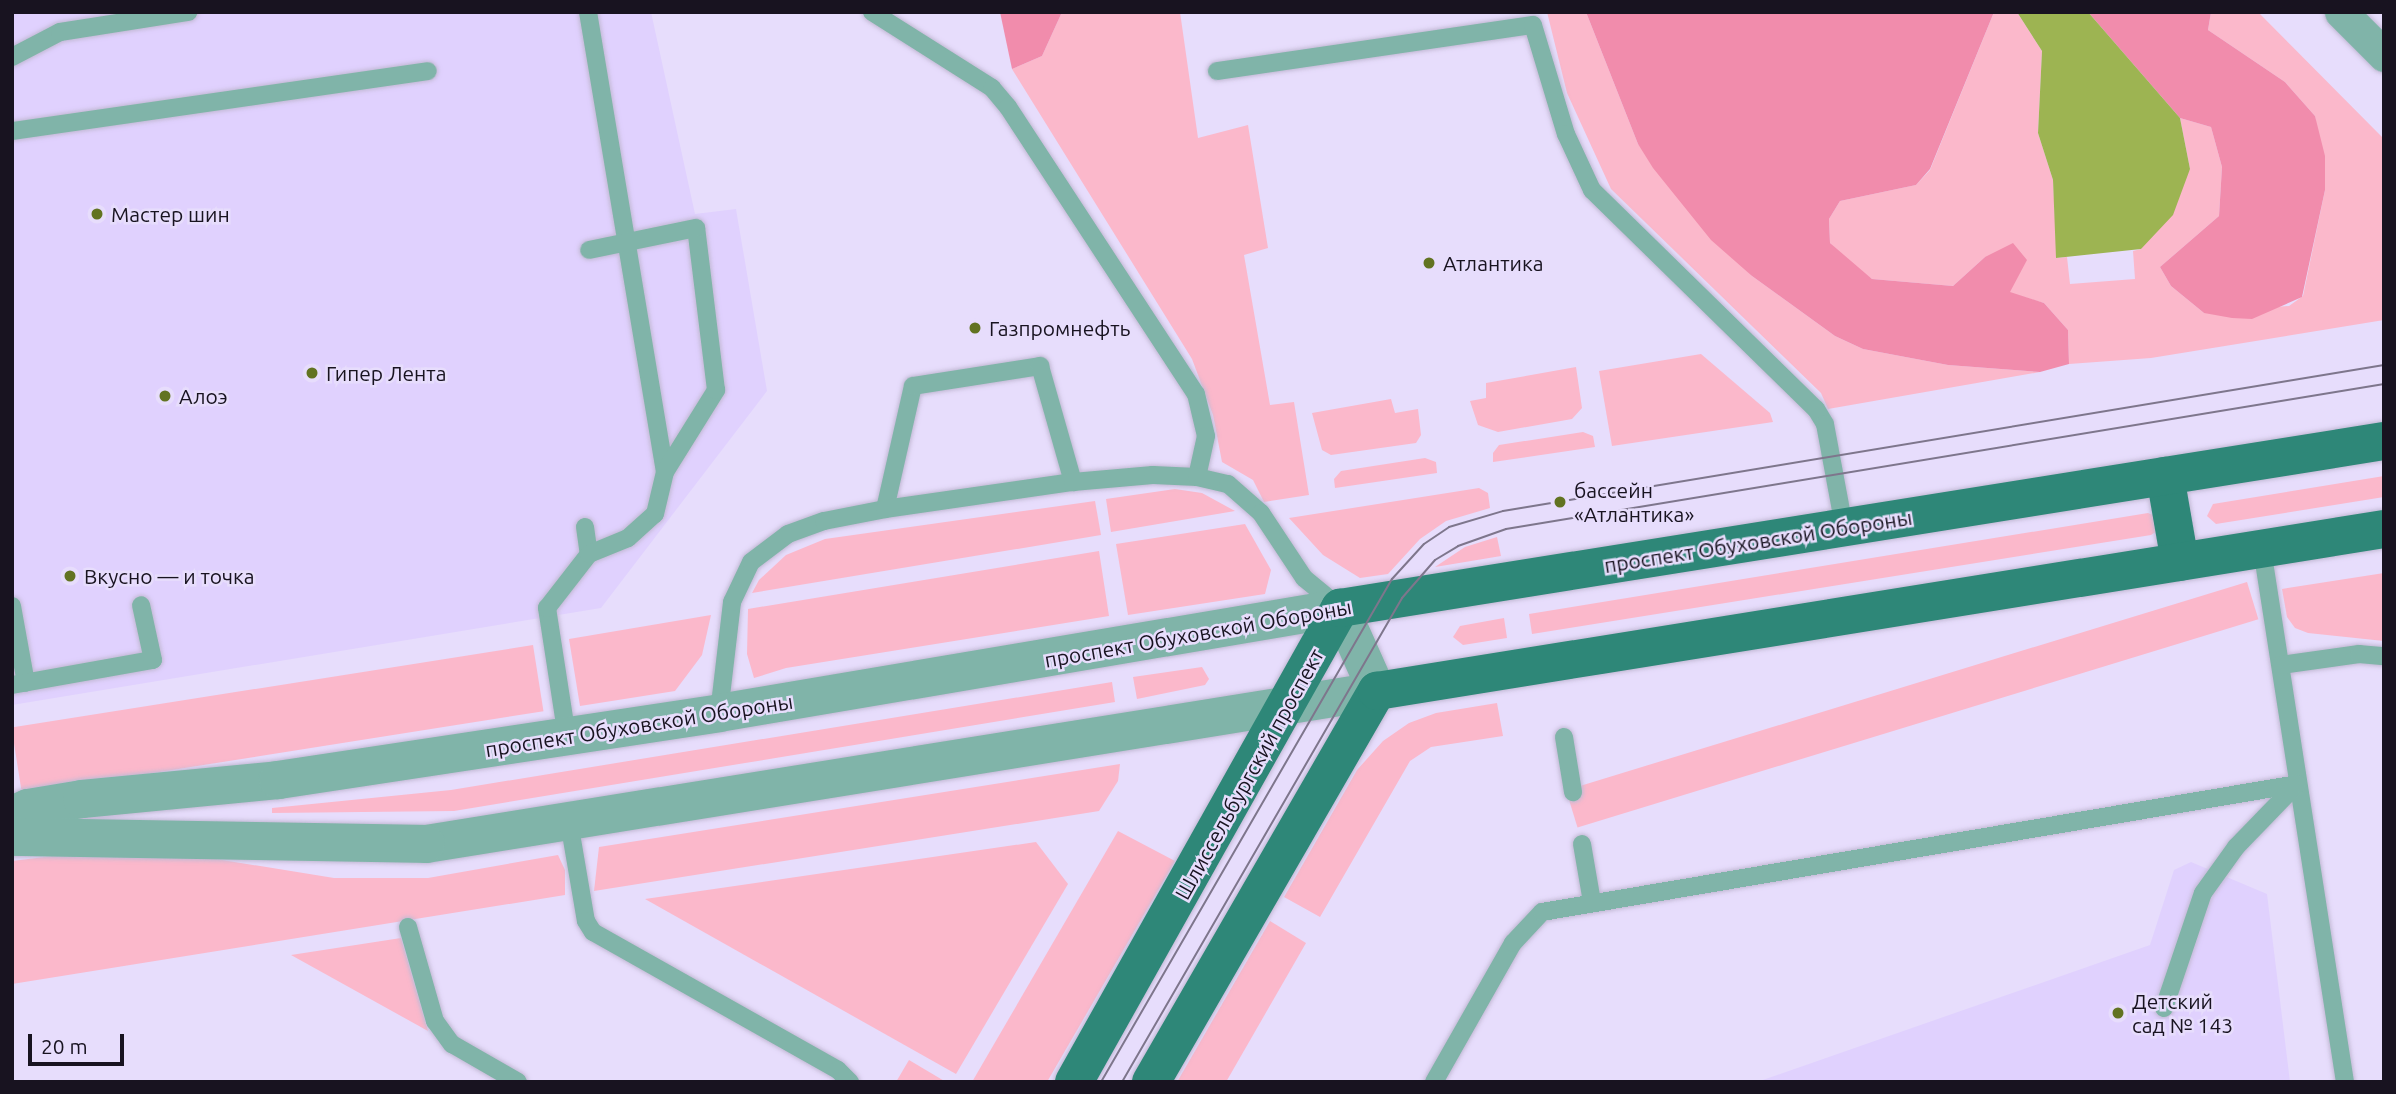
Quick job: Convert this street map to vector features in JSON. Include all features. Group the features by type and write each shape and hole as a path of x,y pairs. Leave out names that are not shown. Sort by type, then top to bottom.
{"main road":[{"name":"проспект Обуховской Обороны","path":"1340,608 2384,440"},
{"path":"2165,476 2180,562"},
{"path":"1150,1082 1377,691 2384,529"},
{"name":"Шлиссельбургский проспект","path":"1074,1082 1288,705 1340,608"}],"street":[{"path":"2341,12 2384,55"},
{"name":"Шлиссельбургский проспект","path":"1340,608 1377,691"},
{"name":"проспект Обуховской Обороны","path":"12,815 28,808 82,799 278,780 567,737 1340,608"},
{"path":"12,837 426,844 1377,691"}],"lane":[{"path":"12,57 60,32 188,12"},
{"path":"588,12 665,472"},
{"path":"872,12 992,88 1008,107 1196,394 1206,436 1197,477"},
{"path":"1217,71 1533,26 1566,134 1592,190 1816,409 1825,424 1844,527"},
{"path":"12,131 428,71"},
{"path":"567,737 547,608 589,554 628,538 655,514 665,472 716,390 696,228 589,250"},
{"path":"886,509 913,386 1040,366 1073,482"},
{"path":"719,713 733,602 751,562 788,534 824,521 886,509 1073,482 1153,475 1197,477 1228,484 1261,513 1304,578 1340,608"},
{"path":"585,527 589,554"},
{"path":"2262,549 2345,1082"},
{"path":"12,606 19,684 153,660 141,605"},
{"path":"2281,665 2359,654 2384,656"},
{"path":"1563,737 1573,792"},
{"path":"1434,1082 1513,943 1542,912 2297,784"},
{"path":"2164,1008 2203,894 2236,848 2297,784"},
{"path":"569,822 586,921 593,932 838,1070 849,1082"},
{"path":"1582,844 1592,902"},
{"path":"408,927 435,1021 453,1044 518,1082"}],"shaded area":[{"path":"12,12 651,12 695,214 736,209 767,391 601,608 12,705"},
{"path":"1000,12 1062,12 1042,56 1012,69"},
{"path":"1062,12 1180,12 1198,138 1248,125 1268,248 1244,255 1270,405 1294,402 1309,495 1264,502 1253,480 1222,462 1213,415 1192,359 1012,69 1042,56"},
{"path":"1547,12 1586,12 1638,144 1752,276 1835,336 1863,349 1948,365 2040,372 1828,409 1821,393 1611,189 1567,93"},
{"path":"1586,12 1994,12 1930,169 1916,185 1840,201 1829,219 1830,243 1872,279 1953,286 1985,257 2013,243 2027,260 2010,292 2044,303 2068,330 2069,364 2040,372 1948,365 1863,349 1835,336 1752,276 1711,240 1653,168 1638,144"},
{"path":"1994,12 2017,12 2042,51 2038,133 2053,180 2057,258 2067,257 2070,284 2135,279 2133,251 2141,249 2190,169 2180,118 2211,127 2222,167 2219,216 2160,267 2171,286 2204,313 2289,306 2303,296 2325,190 2315,116 2285,82 2208,30 2211,12 2258,12 2384,139 2384,320 2151,358 2069,364 2068,330 2044,303 2010,293 1985,257 1953,286 1872,279 1846,260 1830,243 1829,219 1840,201 1916,185 1930,170"},
{"path":"2017,12 2088,12 2180,118 2190,169 2173,215 2141,249 2056,258 2053,180 2038,133 2042,51"},
{"path":"2088,12 2211,12 2208,30 2285,82 2315,116 2325,156 2325,190 2302,297 2252,319 2232,318 2204,313 2171,286 2160,267 2219,216 2222,167 2211,127 2180,118"},
{"path":"1701,354 1770,413 1773,422 1612,446 1599,371"},
{"path":"1576,367 1582,408 1572,419 1498,432 1478,425 1470,401 1486,398 1486,383"},
{"path":"1391,399 1395,413 1418,409 1421,435 1416,443 1331,455 1322,450 1312,413"},
{"path":"1583,432 1593,436 1595,447 1493,462 1493,453 1499,445"},
{"path":"1425,458 1436,462 1437,473 1335,488 1334,479 1341,471"},
{"path":"2384,476 2384,497 2216,524 2207,516 2213,504"},
{"path":"1479,488 1488,493 1490,508 1446,521 1420,539 1388,574 1360,578 1323,555 1289,518"},
{"path":"1175,489 1202,493 1235,511 1111,532 1106,499"},
{"path":"1095,501 1101,535 752,593 759,580 786,555 825,539"},
{"path":"2148,513 2155,516 2157,531 2151,535 1532,634 1529,614"},
{"path":"1245,524 1271,570 1265,594 1128,615 1116,544"},
{"path":"1497,537 1501,556 1435,567 1465,547"},
{"path":"1099,551 1109,616 786,668 754,678 747,654 748,609"},
{"path":"2384,573 2384,641 2308,633 2295,628 2287,617 2282,589"},
{"path":"2247,582 2258,619 1578,827 1566,790"},
{"path":"711,615 702,655 675,691 580,706 569,639"},
{"path":"1504,618 1507,638 1463,645 1453,637 1460,626"},
{"path":"533,645 543,711 22,794 12,728"},
{"path":"1202,667 1209,679 1205,685 1137,699 1133,677"},
{"path":"1112,682 1115,702 454,811 272,813 272,808 451,790"},
{"path":"1497,703 1503,736 1431,747 1410,761 1320,917 1284,897 1357,770 1383,741 1409,723 1436,713"},
{"path":"1120,764 1118,781 1099,811 594,891 599,847"},
{"path":"1118,831 1175,861 1047,1082 972,1082"},
{"path":"1036,842 1068,884 956,1074 645,899"},
{"path":"179,853 334,878 428,878 558,855 565,870 565,895 12,984 12,861 69,854"},
{"name":"Детский сад № 143","path":"2191,862 2267,894 2290,1082 1757,1082 2150,945 2174,870"},
{"path":"1270,921 1306,943 1226,1082 1177,1082"},
{"path":"401,938 428,1031 291,955"},
{"path":"909,1060 946,1082 896,1082"}],"tram line":[{"path":"1101,1082 1392,579 1424,544 1449,527 1503,511 2384,365"},
{"path":"1122,1082 1402,598 1435,560 1458,546 1506,529 2384,384"}],"place":[{"name":"Мастер шин","path":"97,214"},
{"name":"Атлантика","path":"1429,263"},
{"name":"Газпромнефть","path":"975,328"},
{"name":"Гипер Лента","path":"312,373"},
{"name":"Алоэ","path":"165,396"},
{"name":"бассейн «Атлантика»","path":"1560,502"},
{"name":"Вкусно — и точка","path":"70,576"},
{"name":"Детский сад № 143","path":"2118,1013"}]}
